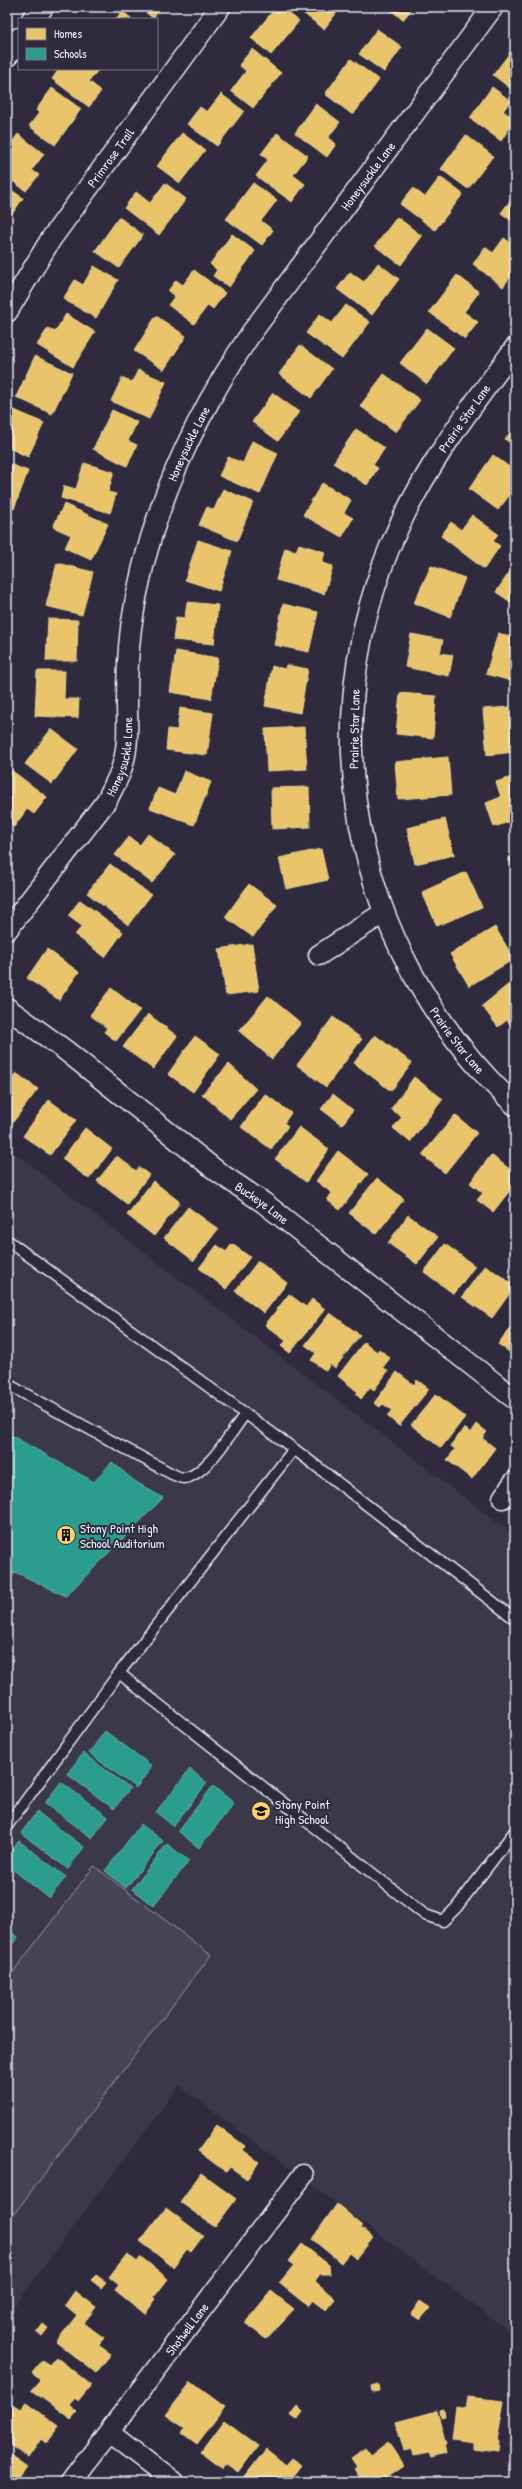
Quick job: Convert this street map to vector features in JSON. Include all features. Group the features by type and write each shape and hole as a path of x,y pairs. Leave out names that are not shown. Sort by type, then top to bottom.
{"street":[{"path":"34,18 42,7"},
{"name":"Primrose Trail","path":"7,312 51,238 220,7"},
{"name":"Honeysuckle Lane","path":"7,930 107,800 118,778 127,742 128,665 131,629 140,579 153,531 176,467 198,420 223,374 252,332 493,7"},
{"path":"7,55 18,40"},
{"name":"Prairie Star Lane","path":"515,348 456,428 411,501 377,578 364,627 355,677 352,728 353,779 360,829 371,878 383,913 404,960 428,1003 461,1048 488,1080 515,1105"},
{"path":"319,955 383,913"},
{"name":"Buckeye Lane","path":"7,1008 65,1050 218,1172 264,1203 515,1399"},
{"path":"502,1498 515,1481"},
{"name":"Shotwell Lane","path":"71,2482 303,2175"},
{"path":"109,2433 173,2482"}],"lane":[{"path":"7,1240 294,1449 515,1619"},
{"path":"7,1384 172,1474 183,1478 195,1474 207,1465 245,1414"},
{"path":"7,1826 119,1673 294,1449"},
{"path":"119,1673 425,1915 443,1921 456,1908 515,1831"}],"shaded area":[{"name":"Stony Point High School","path":"7,1147 515,1536 515,2336 179,2086 7,2316"},
{"path":"94,1866 211,1955 14,2214 7,2209 7,1980"}],"building: Homes":[{"path":"138,7 162,7 153,18"},
{"path":"276,7 281,7 299,21 271,55 251,38"},
{"path":"295,7 341,7 324,29"},
{"path":"387,7 413,7 403,20"},
{"path":"122,11 131,18 117,18"},
{"path":"377,29 402,47 384,72 359,54"},
{"path":"515,46 515,92 493,75"},
{"path":"252,49 281,73 253,108 231,91 246,71 239,65"},
{"path":"351,59 379,80 353,115 325,94"},
{"path":"58,70 98,70 89,81 101,91 89,107 52,79"},
{"path":"492,87 511,101 503,111 515,119 501,141 470,118"},
{"path":"52,88 81,109 55,145 29,126 39,113 36,110"},
{"path":"221,94 244,111 217,146 187,124 200,107 207,112"},
{"path":"316,104 340,122 328,138 336,144 327,157 295,133"},
{"path":"182,133 205,150 180,183 157,166"},
{"path":"277,133 308,156 293,175 305,184 292,202 256,176 268,160 261,154"},
{"path":"18,134 44,154 32,170 39,175 26,191 7,177 7,149"},
{"path":"466,135 493,156 468,189 441,169"},
{"path":"440,177 463,194 435,230 400,204 413,188 425,197"},
{"path":"165,183 186,199 159,235 124,208 136,192 150,203"},
{"path":"253,183 277,200 261,221 273,230 262,245 226,219"},
{"path":"7,187 23,198 12,214 7,211"},
{"path":"515,194 515,223 501,213"},
{"path":"119,217 143,235 119,268 95,251"},
{"path":"397,217 422,236 401,265 375,246"},
{"path":"232,234 255,251 229,287 213,276 217,270 210,264"},
{"path":"504,238 515,246 515,270 503,287 473,264 485,247 493,253"},
{"path":"378,263 399,279 372,315 337,289 350,272 364,282"},
{"path":"94,266 118,280 96,318 63,299 75,280 83,285"},
{"path":"194,270 225,293 213,309 208,305 194,324 168,305 175,296 168,291 176,280 183,285"},
{"path":"457,275 479,292 464,312 478,322 465,339 429,312"},
{"path":"346,305 370,322 342,359 306,333 320,314 332,323"},
{"path":"66,314 95,332 73,367 37,345 48,328 55,332"},
{"path":"156,316 186,336 164,370 134,351"},
{"path":"427,328 454,348 427,384 400,363"},
{"path":"300,345 332,369 311,398 279,374"},
{"path":"35,356 72,373 52,414 16,397"},
{"path":"138,370 166,382 149,419 111,401 122,378 132,382"},
{"path":"384,374 420,400 396,432 360,406"},
{"path":"273,393 299,412 278,441 252,422"},
{"path":"12,409 44,423 28,457 7,447 7,421"},
{"path":"112,410 137,422 128,441 137,445 127,466 93,449"},
{"path":"515,427 515,447 505,439"},
{"path":"356,429 385,448 373,465 378,468 367,485 333,463"},
{"path":"252,441 278,453 260,494 219,476 228,457 243,463"},
{"path":"493,455 515,471 515,488 498,510 469,489"},
{"path":"7,463 28,471 14,509 7,507"},
{"path":"84,463 114,472 108,492 116,494 110,513 61,498 64,486 76,489"},
{"path":"322,483 351,500 344,513 353,518 342,537 303,515"},
{"path":"223,489 253,502 237,541 199,525 207,507 214,510"},
{"path":"64,504 108,524 91,560 65,548 71,535 53,527"},
{"path":"472,515 498,534 493,541 500,546 484,569 441,536 451,522 461,530"},
{"path":"7,518 14,521 7,542"},
{"path":"198,540 232,551 219,591 185,580"},
{"path":"299,544 325,552 322,563 333,566 324,594 276,580 285,548 296,551"},
{"path":"57,563 93,572 82,615 46,606"},
{"path":"515,564 515,605 496,592"},
{"path":"431,566 465,578 450,617 414,603"},
{"path":"187,602 218,605 214,644 173,640 176,617 185,618"},
{"path":"283,604 318,612 309,652 274,645"},
{"path":"48,619 78,620 77,661 46,661"},
{"path":"498,633 515,638 515,682 486,674"},
{"path":"411,634 443,640 440,653 453,655 449,676 405,667"},
{"path":"176,651 218,658 211,699 170,692"},
{"path":"286,665 308,669 300,713 265,706 272,666 285,669"},
{"path":"37,671 65,671 64,699 79,699 78,718 35,716"},
{"path":"400,693 436,696 433,738 396,734"},
{"path":"509,707 511,733 515,732 515,752 487,755 483,709"},
{"path":"180,708 213,713 207,755 166,750 168,729 177,730"},
{"path":"304,727 307,769 267,771 265,729"},
{"path":"51,729 78,749 52,784 25,764"},
{"path":"448,757 451,795 398,799 395,762"},
{"path":"7,767 47,797 34,814 27,809 14,827 7,822"},
{"path":"184,771 211,782 194,825 150,808 158,788 175,795"},
{"path":"515,776 515,820 494,827 486,803 501,797 496,782"},
{"path":"309,787 310,827 272,829 271,788"},
{"path":"445,819 454,855 415,864 407,828"},
{"path":"148,834 175,855 152,883 115,855 129,837 140,845"},
{"path":"321,849 328,880 286,889 279,858"},
{"path":"515,855 515,871 508,859"},
{"path":"110,864 151,895 128,925 87,893"},
{"path":"466,872 482,907 437,926 422,892"},
{"path":"249,884 277,905 253,937 225,917"},
{"path":"80,900 123,932 105,957 75,935 82,926 68,916"},
{"path":"495,927 514,959 469,986 450,954"},
{"path":"252,944 259,991 226,995 219,949"},
{"path":"47,949 79,972 59,1000 27,978"},
{"path":"515,979 515,1030 507,1020 498,1027 482,1006"},
{"path":"111,988 140,1010 116,1041 104,1032 107,1028 90,1015"},
{"path":"268,996 301,1023 272,1059 239,1031"},
{"path":"148,1014 177,1036 153,1069 123,1047"},
{"path":"333,1017 362,1039 326,1087 297,1065"},
{"path":"375,1035 412,1063 391,1091 354,1063"},
{"path":"195,1036 220,1054 193,1092 168,1074"},
{"path":"229,1064 256,1089 230,1119 202,1094"},
{"path":"16,1073 38,1089 10,1126 7,1124 7,1084"},
{"path":"414,1077 443,1099 410,1142 393,1128 402,1117 391,1109"},
{"path":"265,1094 291,1113 284,1123 288,1126 271,1149 241,1127"},
{"path":"333,1094 353,1110 342,1125 321,1109"},
{"path":"49,1100 76,1120 50,1155 23,1136"},
{"path":"455,1115 477,1133 445,1173 422,1155"},
{"path":"299,1127 329,1149 306,1182 275,1159"},
{"path":"85,1128 112,1149 89,1179 62,1159"},
{"path":"338,1151 368,1174 340,1210 327,1200 332,1193 316,1181"},
{"path":"491,1155 515,1173 515,1184 493,1212 477,1200 483,1193 470,1183"},
{"path":"117,1156 136,1171 139,1167 149,1175 127,1204 97,1181"},
{"path":"377,1178 404,1199 376,1234 349,1213"},
{"path":"153,1181 180,1202 154,1236 127,1215"},
{"path":"188,1207 218,1229 194,1261 164,1238"},
{"path":"408,1215 438,1237 417,1264 388,1243"},
{"path":"232,1244 250,1257 226,1289 199,1268 217,1245 226,1252"},
{"path":"445,1244 475,1266 454,1294 424,1272"},
{"path":"258,1261 287,1283 264,1313 235,1291"},
{"path":"485,1265 515,1286 492,1318 462,1297"},
{"path":"289,1294 306,1307 312,1299 325,1309 290,1353 281,1346 286,1341 265,1325"},
{"path":"330,1313 360,1335 335,1368 330,1364 326,1371 311,1360 316,1353 305,1345"},
{"path":"515,1321 515,1356 498,1344"},
{"path":"364,1342 377,1352 379,1349 390,1358 383,1367 388,1371 374,1390 370,1387 361,1399 356,1394 358,1392 338,1376"},
{"path":"397,1372 414,1385 417,1380 429,1389 399,1426 387,1416 392,1410 383,1404 380,1407 374,1403"},
{"path":"436,1394 465,1417 441,1448 411,1425"},
{"path":"477,1424 487,1432 482,1438 495,1448 472,1479 447,1460 455,1449 451,1446 464,1428 471,1433"},
{"path":"217,2125 245,2146 243,2150 259,2162 247,2179 230,2167 226,2172 198,2151"},
{"path":"201,2173 236,2199 215,2227 180,2202"},
{"path":"337,2204 363,2226 361,2228 373,2238 356,2259 349,2253 341,2263 312,2239"},
{"path":"166,2208 203,2236 191,2252 187,2249 173,2267 140,2241"},
{"path":"302,2244 329,2265 330,2274 320,2274 315,2281 335,2299 326,2310 313,2300 308,2306 279,2283 294,2265 289,2261"},
{"path":"127,2254 137,2262 141,2257 168,2279 154,2297 156,2299 145,2314 115,2290 119,2285 109,2277"},
{"path":"96,2275 106,2282 101,2288 91,2280"},
{"path":"75,2291 96,2307 84,2323 104,2338 98,2345 111,2354 96,2373 56,2342 77,2315 65,2305"},
{"path":"271,2291 294,2309 266,2339 245,2323"},
{"path":"420,2301 430,2308 420,2320 411,2314"},
{"path":"42,2323 48,2328 42,2336 36,2331"},
{"path":"56,2357 91,2385 78,2401 75,2398 69,2405 77,2412 71,2419 31,2390 40,2380 32,2373 43,2360 49,2365"},
{"path":"191,2382 225,2407 197,2444 182,2433 185,2428 166,2415"},
{"path":"378,2384 379,2391 372,2392 371,2386"},
{"path":"468,2397 504,2401 497,2441 499,2441 498,2451 473,2448 473,2442 452,2439 456,2406 466,2408"},
{"path":"26,2402 59,2426 46,2443 41,2439 28,2458 7,2443 7,2409 11,2403 20,2409"},
{"path":"297,2406 303,2412 297,2420 290,2415"},
{"path":"444,2409 445,2416 441,2417 440,2410"},
{"path":"437,2411 446,2444 444,2444 446,2454 431,2458 429,2453 414,2456 412,2449 404,2451 396,2422"},
{"path":"224,2421 258,2446 238,2473 225,2464 222,2468 201,2452"},
{"path":"515,2437 515,2449 509,2445"},
{"path":"388,2442 403,2465 386,2477 390,2482 363,2482 354,2469 357,2467 351,2458 366,2448 371,2455"},
{"path":"266,2449 286,2465 292,2458 302,2465 289,2482 247,2482 243,2479"},
{"path":"7,2452 28,2467 17,2482 7,2482"}],"building: Schools":[{"name":"Stony Point High School Auditorium","path":"7,1433 94,1482 112,1462 133,1480 163,1498 66,1596 15,1572 7,1586"},
{"path":"105,1731 152,1766 136,1788 89,1753"},
{"path":"83,1753 130,1788 114,1809 67,1774"},
{"path":"190,1769 207,1783 173,1826 156,1812"},
{"path":"61,1782 108,1817 92,1838 45,1803"},
{"path":"213,1786 234,1803 199,1848 178,1831"},
{"path":"37,1812 84,1847 68,1869 21,1833"},
{"path":"141,1824 163,1841 126,1888 105,1871"},
{"path":"19,1841 66,1877 49,1898 7,1865 7,1856"},
{"path":"167,1844 189,1861 153,1906 132,1889"},
{"path":"7,1929 18,1937 7,1951"}],"place":[{"name":"Stony Point High School Auditorium","path":"66,1535"},
{"name":"Stony Point High School","path":"261,1811"}]}
